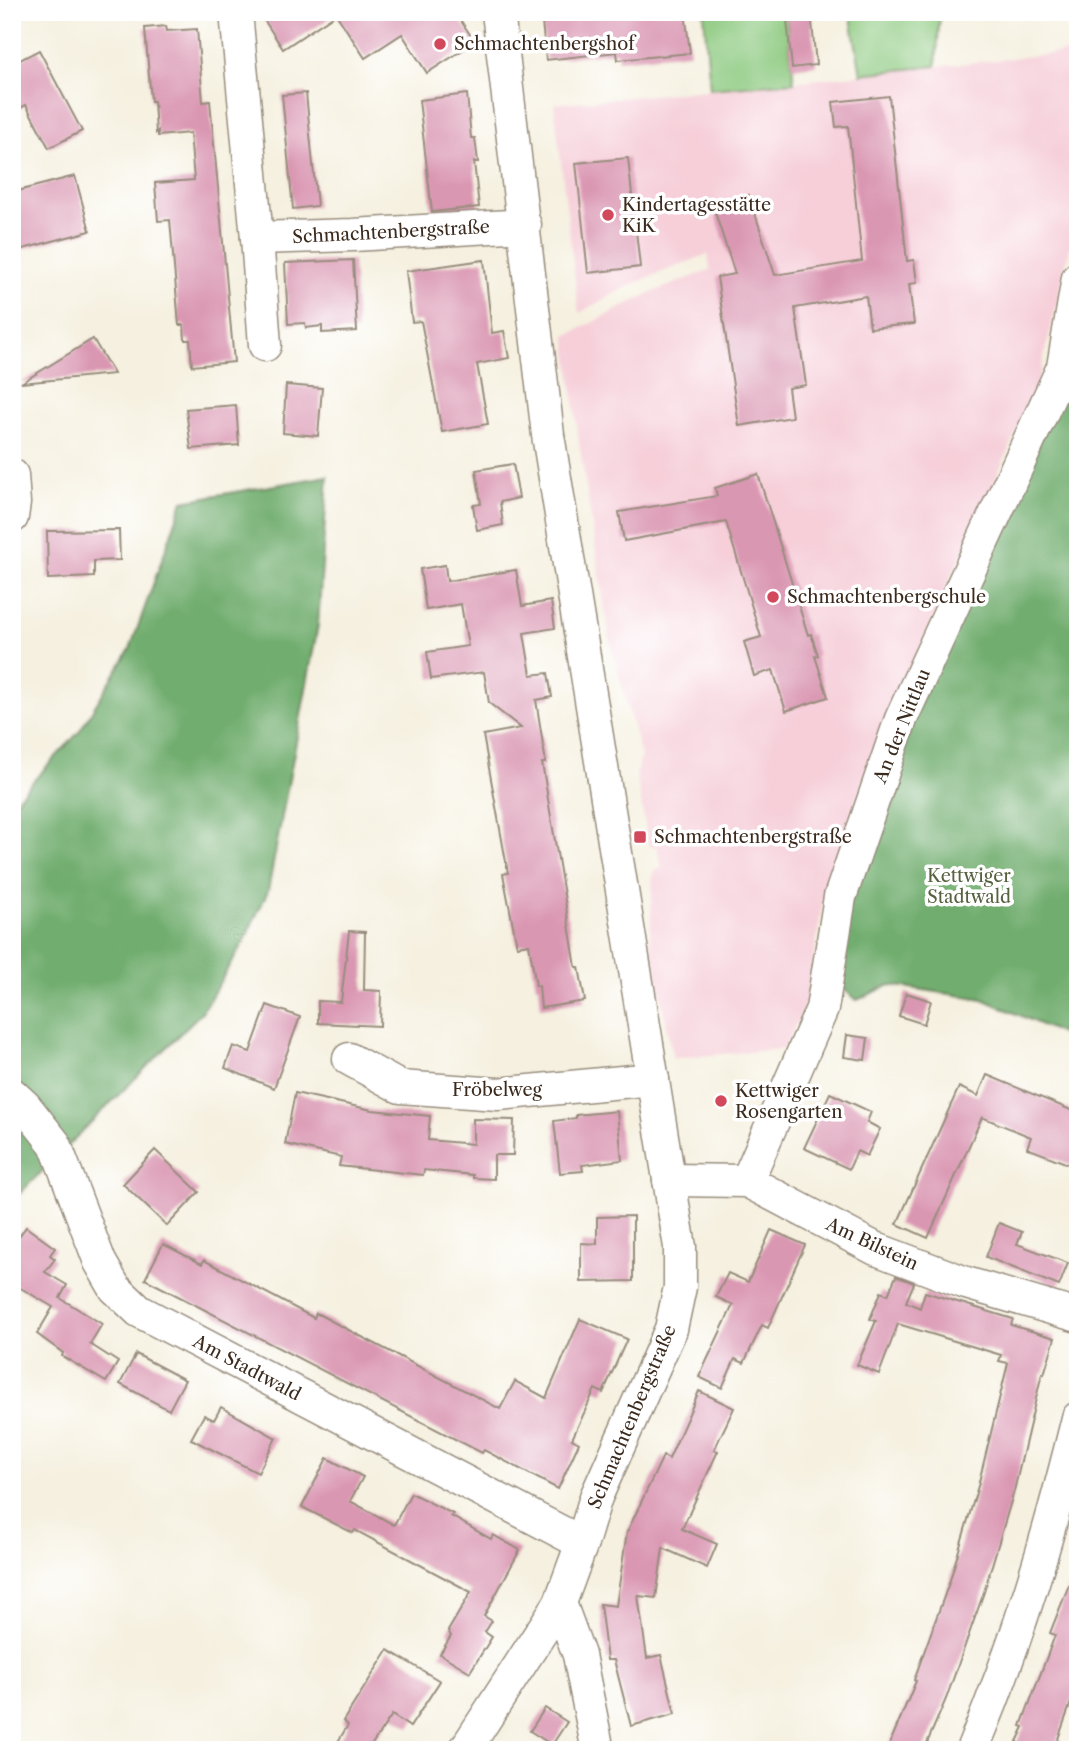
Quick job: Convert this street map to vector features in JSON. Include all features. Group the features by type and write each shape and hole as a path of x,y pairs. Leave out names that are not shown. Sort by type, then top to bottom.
{"street":[{"path":"236,12 265,345"},
{"name":"Schmachtenbergstraße","path":"465,1750 560,1603 596,1497 671,1329 680,1287 680,1247 548,435 498,12"},
{"name":"Schmachtenbergstraße","path":"257,237 353,235 525,225"},
{"name":"An der Nittlau","path":"747,1181 822,1009 840,897 901,719 1063,367 1078,278"},
{"path":"12,475 15,503 12,517"},
{"name":"Fröbelweg","path":"349,1059 400,1087 498,1094 653,1079"},
{"name":"Am Stadtwald","path":"12,1094 55,1143 100,1262 115,1288 139,1311 582,1543"},
{"name":"Am Bilstein","path":"669,1180 747,1181 876,1250 966,1283 1078,1316"},
{"path":"972,1750 998,1689 1026,1610 1057,1504 1078,1418"},
{"path":"560,1603 579,1655 598,1747"}],"shaded area":[{"name":"Schmachtenbergschule","path":"1078,51 1078,148 1071,243 1037,386 881,734 824,894 807,1001 784,1049 673,1058 650,942 653,871 662,868 657,847 649,847 636,773 641,756 610,641 579,442 566,336 648,294 710,270 708,254 630,285 579,313 554,104 783,83"}],"green space":[{"path":"786,12 794,82 710,89 704,14"},
{"path":"850,12 940,12 936,66 861,74"},
{"name":"Kettwiger Stadtwald","path":"1078,334 1078,1043 983,999 890,985 857,1000 837,983 851,892 916,711"},
{"path":"328,476 318,625 268,891 242,945 202,1012 12,1201 12,804 79,732 130,649 183,501"}],"building":[{"name":"Schmachtenbergshof","path":"259,12 455,12 475,42 427,73 402,34 365,58 336,14 283,49"},
{"path":"541,12 685,12 690,53 618,60 617,52 546,60"},
{"path":"786,12 811,12 816,65 792,68"},
{"path":"166,26 167,31 197,29 203,102 210,101 234,362 192,366 190,340 185,340 184,325 179,325 170,220 158,221 155,183 194,180 190,133 158,136 158,131 156,133 145,28"},
{"path":"39,50 82,131 49,148 26,105 12,113 12,64"},
{"path":"306,93 317,206 293,209 282,95"},
{"path":"467,94 471,138 475,138 478,162 474,162 479,207 432,212 419,100"},
{"path":"889,96 907,261 914,260 917,283 909,284 914,324 870,328 866,296 795,308 806,385 788,388 792,417 739,426 717,277 735,274 713,206 749,195 775,275 862,261 848,126 836,127 833,102"},
{"name":"Kindertagesstätte KiK","path":"628,158 640,267 588,273 576,163"},
{"path":"75,176 90,231 12,252 12,217 20,215 14,192"},
{"path":"353,260 357,331 322,333 322,326 306,328 305,323 288,324 285,263"},
{"path":"484,260 492,333 504,331 509,358 477,364 488,424 442,432 421,321 412,322 406,271"},
{"path":"93,339 114,374 21,383"},
{"path":"286,385 322,388 318,436 283,433"},
{"path":"236,405 239,445 191,449 186,409"},
{"path":"513,464 519,498 500,502 503,525 477,530 473,505 481,504 476,470"},
{"path":"758,474 808,635 811,634 818,655 815,656 828,697 786,711 773,670 754,676 744,642 761,637 726,522 624,541 619,512 717,496 715,488"},
{"path":"119,530 120,560 94,561 94,577 48,579 47,531"},
{"path":"445,565 447,581 516,570 522,606 551,601 555,628 524,633 531,675 548,673 552,697 536,700 546,763 542,763 576,967 579,967 585,1001 541,1008 529,944 517,946 503,874 508,873 483,735 521,728 489,703 484,672 431,679 427,652 468,646 461,604 426,610 420,569"},
{"path":"349,931 365,932 364,990 381,991 380,1026 318,1023 318,1001 341,1002"},
{"path":"906,993 931,1001 924,1024 899,1016"},
{"path":"267,1005 300,1017 274,1088 225,1068 233,1046 250,1052"},
{"path":"847,1035 868,1038 865,1060 844,1057"},
{"path":"987,1075 1078,1113 1078,1154 1073,1166 1027,1148 1031,1137 982,1117 928,1238 897,1224 959,1087 978,1096"},
{"path":"295,1093 372,1110 430,1116 428,1140 473,1144 473,1119 514,1120 513,1155 494,1155 494,1179 424,1170 423,1175 339,1166 341,1157 285,1144"},
{"path":"830,1093 871,1112 867,1122 880,1129 867,1156 857,1151 849,1169 804,1148"},
{"path":"617,1111 622,1160 582,1165 583,1171 560,1173 554,1121 576,1118 576,1115"},
{"path":"155,1150 199,1192 167,1226 123,1184"},
{"path":"633,1216 633,1281 581,1282 581,1243 597,1244 597,1217"},
{"path":"999,1223 1022,1232 1017,1244 1068,1263 1059,1286 986,1257"},
{"path":"26,1227 55,1248 50,1255 55,1259 45,1272 67,1285 60,1298 102,1324 90,1344 118,1362 106,1382 62,1356 63,1353 37,1334 53,1307 12,1283 12,1246"},
{"path":"771,1230 805,1245 768,1328 762,1325 744,1363 735,1359 722,1388 699,1377 733,1305 716,1297 728,1273 748,1282"},
{"path":"163,1244 202,1264 204,1260 314,1318 316,1313 500,1409 515,1381 546,1398 580,1319 627,1339 603,1393 595,1389 572,1439 579,1443 558,1489 484,1450 482,1453 145,1279"},
{"path":"896,1276 914,1283 906,1302 920,1308 925,1292 1013,1319 1011,1325 1055,1338 1044,1374 1042,1373 1014,1491 984,1592 946,1699 924,1750 887,1750 916,1681 914,1680 950,1580 978,1486 1008,1363 999,1361 1001,1355 898,1324 879,1374 857,1365 876,1321 870,1319 881,1292 888,1295"},
{"path":"136,1354 185,1380 169,1410 120,1384"},
{"path":"699,1391 734,1408 714,1450 718,1451 682,1529 717,1544 707,1568 663,1548 656,1598 638,1596 647,1658 661,1655 675,1714 631,1726 614,1660 607,1660 600,1604 616,1606 627,1532 663,1456 669,1459"},
{"path":"221,1407 276,1438 258,1473 191,1439 204,1415 214,1420"},
{"path":"327,1458 363,1477 350,1501 394,1525 411,1493 453,1514 451,1516 491,1539 493,1535 520,1550 484,1616 492,1621 485,1632 492,1637 470,1672 440,1654 451,1636 448,1631 471,1592 355,1530 353,1533 302,1507"},
{"path":"1076,1567 1078,1683 1054,1750 1013,1750 1024,1727 1021,1726 1055,1635 1050,1633"},
{"path":"388,1650 440,1681 410,1727 392,1715 368,1750 333,1750 348,1725 343,1721"},
{"path":"545,1708 567,1722 552,1745 530,1731"}],"place":[{"name":"Schmachtenbergshof","path":"440,44"},
{"name":"Kindertagesstätte KiK","path":"608,215"},
{"name":"Schmachtenbergschule","path":"773,597"},
{"name":"Schmachtenbergstraße","path":"640,837"},
{"name":"Kettwiger Rosengarten","path":"721,1101"}]}
